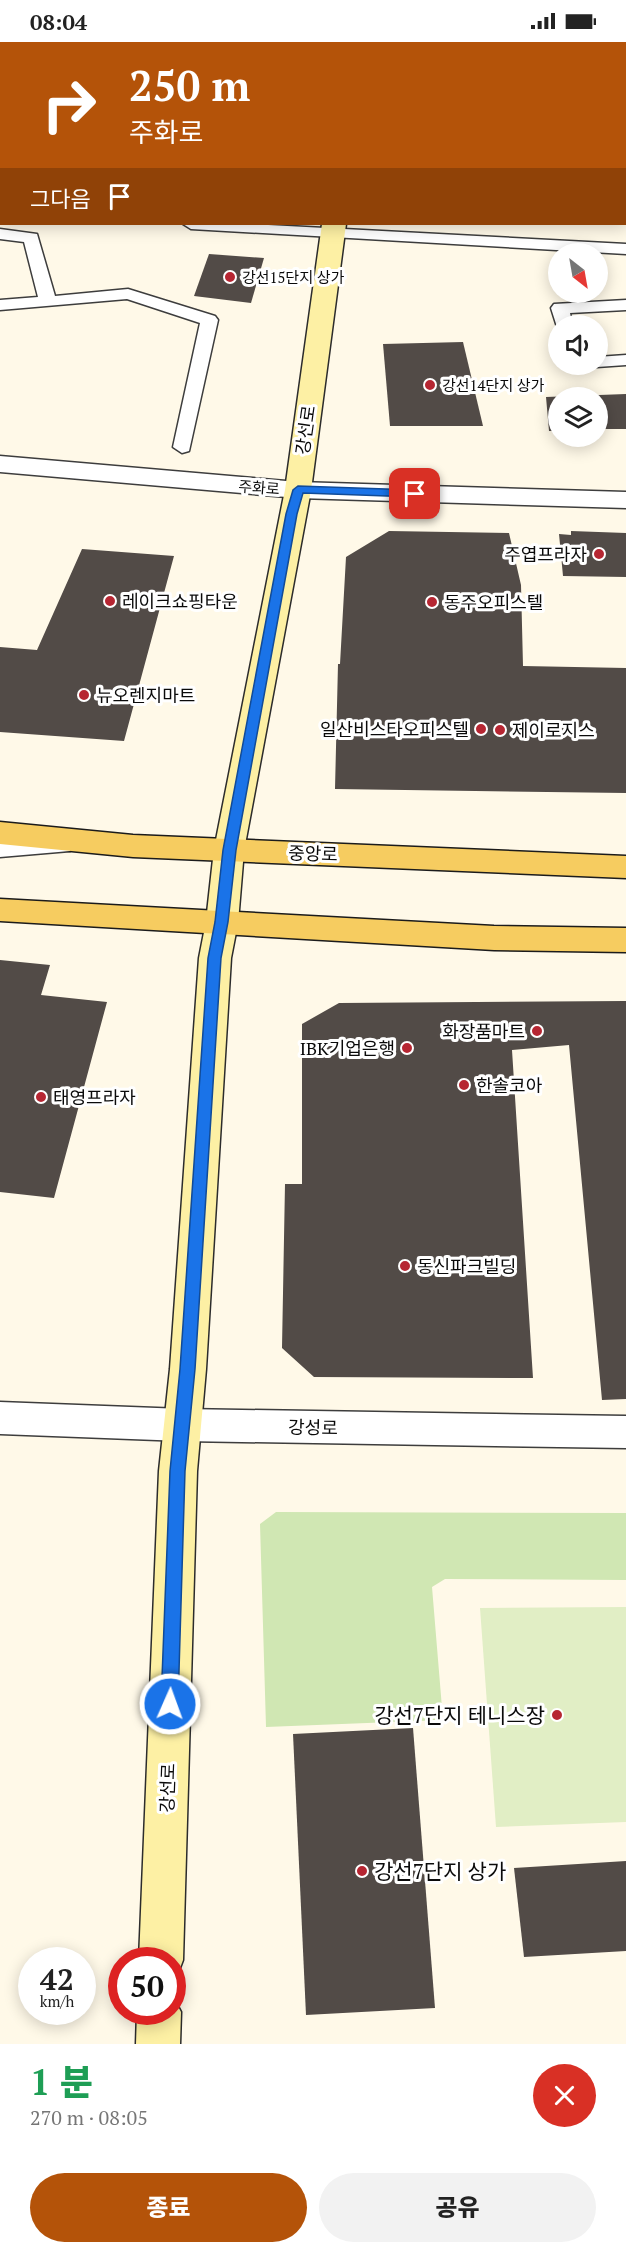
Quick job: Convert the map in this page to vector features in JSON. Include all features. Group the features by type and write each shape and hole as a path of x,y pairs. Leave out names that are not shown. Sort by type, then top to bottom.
{"main road":[{"name":"강선로","path":"161,1947 177,1471 183,1425 215,958 222,922 229,850 291,514 298,490 333,229"},
{"name":"중앙로","path":"0,833 85,844 626,867"},
{"path":"0,910 494,938 626,940"},
{"path":"158,2044 159,2025"}],"street":[{"name":"주화로","path":"0,464 298,490 626,500"},
{"name":"강성로","path":"0,1418 183,1425 626,1432"}],"lane":[{"path":"219,225 333,229 626,249"},
{"path":"0,234 31,238 48,302"},
{"path":"0,305 128,294 209,320 182,447"},
{"path":"562,315 560,308 626,305"},
{"path":"608,361 626,360"},
{"path":"0,849 85,844"}],"green space":[{"path":"276,1512 626,1513 626,1580 445,1579 432,1587 443,1720 266,1727 260,1524"},
{"name":"강선7단지 테니스장","path":"626,1607 626,1822 496,1827 480,1608"}],"building":[{"name":"강선15단지 상가","path":"209,254 264,258 251,303 194,296"},
{"name":"강선14단지 상가","path":"463,342 483,426 390,426 383,344"},
{"path":"626,394 626,429 608,429 608,395"},
{"path":"546,397 548,397 548,420"},
{"name":"일산비스타오피스텔","path":"389,531 509,533 521,585 523,666 626,668 626,793 335,789 338,664 340,664 346,557"},
{"name":"주엽프라자","path":"571,531 626,533 626,577 563,576 559,534 571,535"},
{"name":"레이크쇼핑타운","path":"82,549 174,556 124,741 0,732 0,647 37,650"},
{"name":"태영프라자","path":"0,960 50,965 41,995 107,1002 54,1198 0,1192"},
{"path":"626,1001 626,1399 602,1400 569,1045 512,1050 533,1378 314,1377 282,1348 285,1184 302,1184 302,1024 339,1003"},
{"name":"강선7단지 상가","path":"413,1728 435,2008 306,2015 293,1734"},
{"path":"626,1861 626,1951 524,1957 514,1868"}],"place":[{"name":"강선15단지 상가","path":"230,277"},
{"name":"강선14단지 상가","path":"430,385"},
{"name":"주엽프라자","path":"599,554"},
{"name":"레이크쇼핑타운","path":"110,601"},
{"name":"동주오피스텔","path":"432,602"},
{"name":"뉴오렌지마트","path":"84,695"},
{"name":"일산비스타오피스텔","path":"481,729"},
{"name":"제이로지스","path":"500,730"},
{"name":"화장품마트","path":"537,1031"},
{"name":"IBK기업은행","path":"407,1048"},
{"name":"한솔코아","path":"464,1085"},
{"name":"태영프라자","path":"41,1097"},
{"name":"동신파크빌딩","path":"405,1266"},
{"name":"강선7단지 테니스장","path":"557,1715"},
{"name":"강선7단지 상가","path":"362,1871"}],"route":[{"path":"170,1704 177,1471 188,1369 215,958 222,922 229,850 291,514 298,490 415,494"}]}
